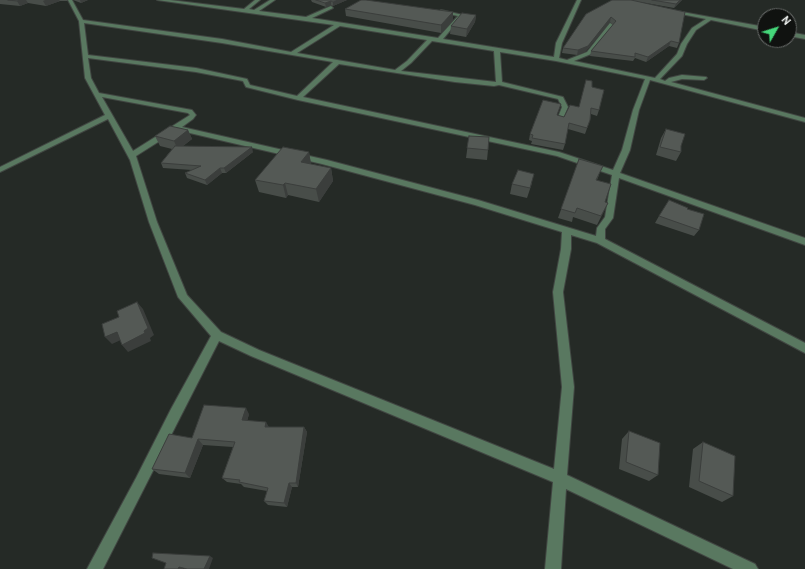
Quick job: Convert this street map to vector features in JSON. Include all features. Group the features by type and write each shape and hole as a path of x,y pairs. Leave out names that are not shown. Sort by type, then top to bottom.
{"street":[{"path":"70,0 81,21 88,78 108,116 132,155 154,222 183,297 217,335 255,353 561,479 750,569"},
{"path":"159,0 255,11 569,61 648,78 805,120"},
{"path":"245,10 258,0"},
{"path":"255,11 273,0"},
{"path":"556,59 560,43 579,0"},
{"path":"306,19 331,7"},
{"path":"664,9 757,27"},
{"path":"437,11 461,15 438,40"},
{"path":"656,80 680,55 684,44 694,29 711,18"},
{"path":"81,21 222,41 396,72 456,80 499,83 562,98 565,107 560,120"},
{"path":"293,53 339,24"},
{"path":"569,61 589,53 610,25"},
{"path":"396,72 409,62 431,39"},
{"path":"497,49 499,83"},
{"path":"85,56 196,70 244,80 248,86 298,98 545,150 616,173 805,242"},
{"path":"298,98 338,61"},
{"path":"666,83 671,79 682,77 704,78"},
{"path":"600,241 601,228 609,218 616,173 626,150 636,110 648,78"},
{"path":"97,94 190,111 193,115 191,118 132,155"},
{"path":"0,170 108,116"},
{"path":"175,127 324,162 470,201 566,232 600,241 805,348"},
{"path":"553,569 568,387 558,292 566,249 566,232"},
{"path":"95,569 141,483 174,413 217,335"}],"building":[{"path":"316,0 338,0 325,3"},
{"path":"361,0 453,12 441,25 345,9"},
{"path":"612,0 631,0 685,12 679,43 671,41 648,57 635,53 635,57 591,51 616,21 611,17 588,46 578,50 563,48 586,14"},
{"path":"652,0 680,0 676,4"},
{"path":"462,13 476,15 467,29 451,26"},
{"path":"586,80 592,81 592,87 604,90 599,110 591,108 590,120 587,128 569,123 565,144 532,138 533,135 530,134 543,100 561,104 557,115 564,117 570,105 579,107"},
{"path":"170,126 188,130 174,141 155,136"},
{"path":"666,129 685,134 681,146 681,152 660,147"},
{"path":"469,136 489,137 488,150 467,148"},
{"path":"175,146 252,147 224,168 220,168 205,180 185,173 201,166 161,163"},
{"path":"283,147 309,152 301,162 331,168 316,189 285,183 283,185 255,180"},
{"path":"579,159 603,166 596,180 611,184 605,202 608,203 601,216 577,208 575,213 561,209"},
{"path":"518,170 534,174 530,188 512,184"},
{"path":"669,200 688,208 687,209 704,214 699,230 659,216"},
{"path":"137,302 148,328 144,331 145,333 122,345 117,332 105,337 102,324 119,317 117,311"},
{"path":"204,405 246,408 242,420 266,422 265,427 304,427 296,483 289,483 284,503 264,501 268,488 239,482 240,480 222,478 235,442 198,439 185,473 152,469 169,434 192,438"},
{"path":"629,431 660,443 658,475 626,462"},
{"path":"703,442 735,456 733,496 699,481"},
{"path":"153,553 210,556 204,569 187,569 179,567 178,569 164,569 166,563 152,558"}]}
